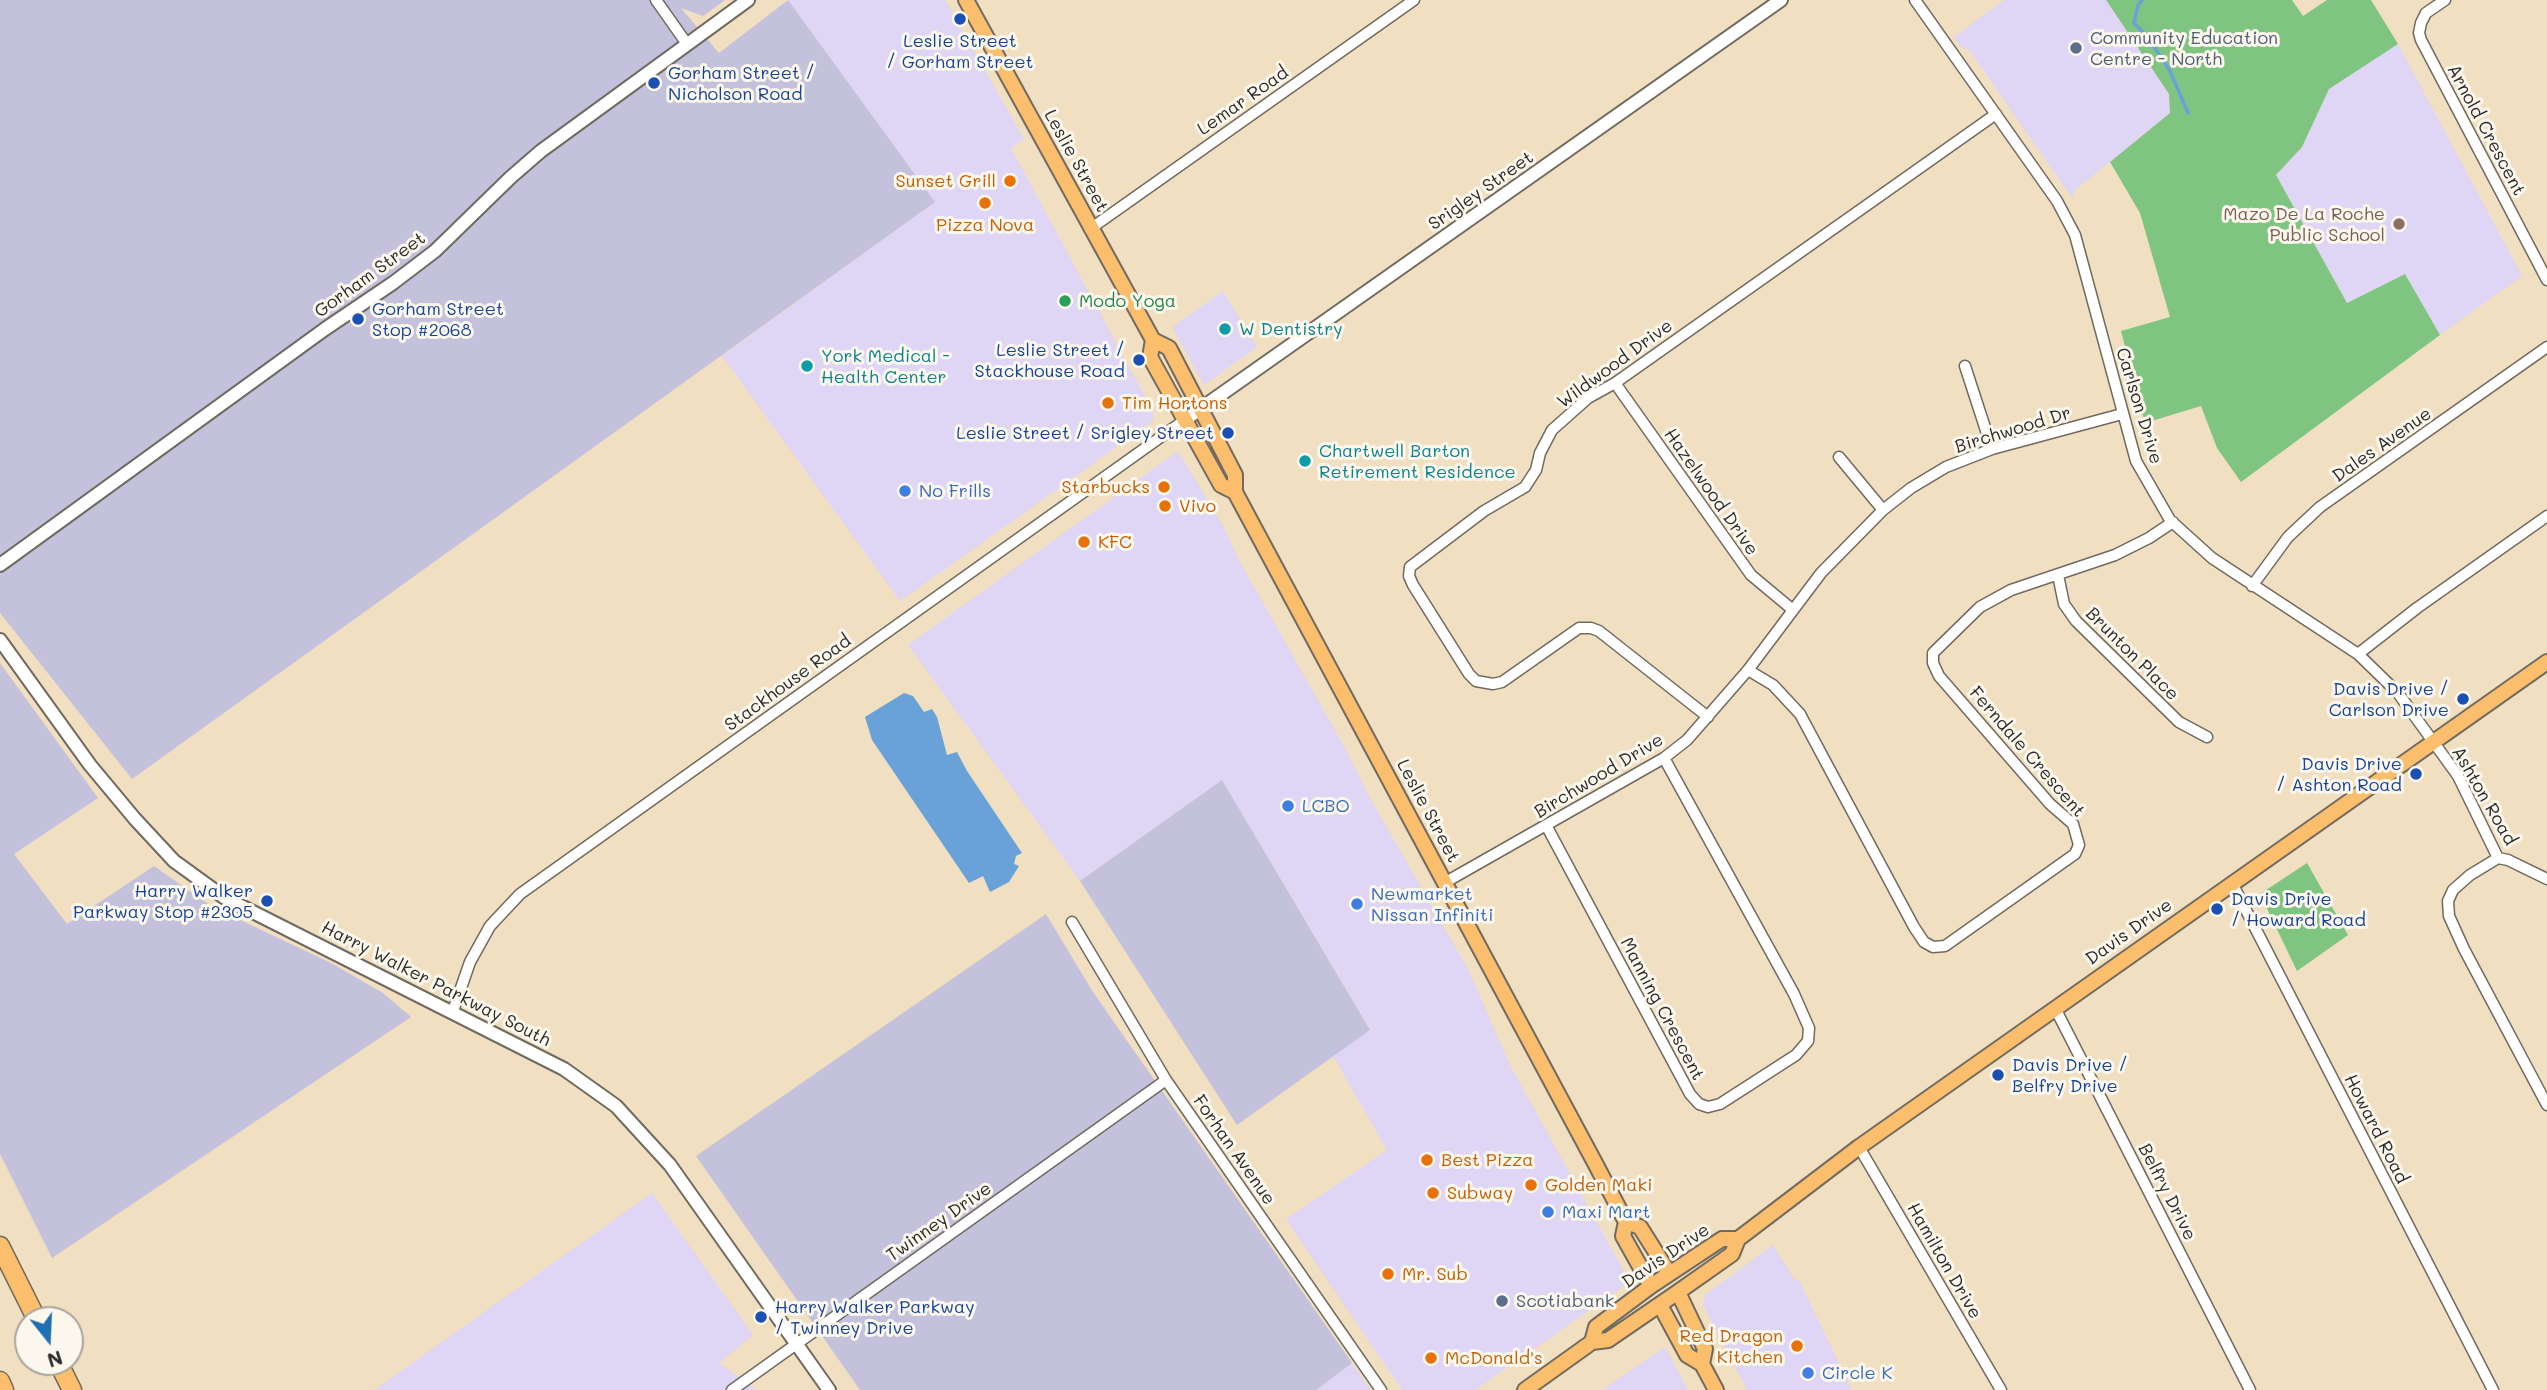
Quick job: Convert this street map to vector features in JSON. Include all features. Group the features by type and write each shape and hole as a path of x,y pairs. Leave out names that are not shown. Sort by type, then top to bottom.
{"highway":[{"path":"0,1246 30,1306"},
{"path":"0,1381 5,1390"}],"main road":[{"name":"Leslie Street","path":"966,0 1153,340 1169,348 1235,475 1235,492 1626,1222 1623,1236 1651,1286"},
{"name":"Leslie Street","path":"1153,340 1150,357 1221,485 1235,492"},
{"name":"Davis Drive","path":"1525,1390 1592,1342 1608,1340 1732,1254 1738,1239 1859,1147 2547,662"},
{"name":"Leslie Street","path":"1626,1222 1640,1227 1669,1273"},
{"name":"Davis Drive","path":"1592,1342 1596,1327 1669,1273 1722,1239 1738,1239"},
{"path":"1678,1292 1705,1349 1702,1364"},
{"path":"1660,1305 1687,1355 1702,1364 1716,1390"}],"street":[{"path":"656,0 687,44"},
{"name":"Gorham Street","path":"0,565 325,329 393,284 435,251 541,151 748,0"},
{"name":"Lemar Road","path":"1090,229 1414,0"},
{"name":"Srigley Street","path":"1186,419 1781,0"},
{"name":"Carlson Drive","path":"1915,0 2057,201 2075,235 2136,461 2173,522 2212,558 2358,654 2398,693 2435,742"},
{"name":"Arnold Crescent","path":"2445,0 2426,13 2420,23 2421,40 2547,280"},
{"name":"Wildwood Drive","path":"1708,717 1599,631 1591,628 1579,628 1502,682 1481,683 1469,674 1438,627 1409,576 1410,567 1484,511 1525,487 1536,470 1540,453 1552,430 1588,398 1615,383 1996,114"},
{"name":"Dales Avenue","path":"2252,586 2288,537 2320,507 2547,347"},
{"path":"1965,366 1992,449"},
{"name":"Hazelwood Drive","path":"1615,383 1751,575 1793,610"},
{"name":"Birchwood Dr","path":"1883,510 1911,488 1946,467 1992,449 2122,414"},
{"name":"Stackhouse Road","path":"453,1011 470,962 490,926 520,894 1186,419"},
{"path":"1748,670 1829,565 1883,510 1839,457"},
{"path":"2358,654 2417,608 2547,516"},
{"name":"Ferndale Crescent","path":"1748,670 1773,685 1800,714 1924,942 1933,947 1945,946 2075,855 2079,845 2073,824 2050,804 1939,676 1933,663 1933,653 1980,607 2011,590 2115,555 2173,522"},
{"name":"Brunton Place","path":"2058,575 2064,604 2076,621 2179,722 2207,737"},
{"name":"Harry Walker Parkway South","path":"0,640 90,765 135,820 174,861 225,898 564,1069 616,1106 670,1165 829,1390"},
{"name":"Birchwood Drive","path":"1444,883 1664,758 1687,740 1748,670"},
{"name":"Ashton Road","path":"2435,742 2458,776 2498,858 2508,860 2547,879"},
{"name":"Manning Crescent","path":"1546,825 1690,1094 1699,1104 1707,1107 1720,1104 1796,1055 1808,1041 1809,1028 1794,994 1664,758"},
{"path":"2498,858 2470,875 2453,890 2448,901 2449,916 2547,1105"},
{"name":"Howard Road","path":"2232,883 2493,1390"},
{"name":"Forhan Avenue","path":"1072,922 1166,1080 1381,1390"},
{"name":"Belfry Drive","path":"2055,1008 2250,1390"},
{"name":"Twinney Drive","path":"732,1390 1166,1080"},
{"name":"Hamilton Drive","path":"1859,1147 2001,1390"}],"shaded area":[{"path":"0,0 725,0 703,16 681,8 719,53 788,0 935,202 132,779 0,613"},
{"path":"788,0 945,0 1024,139 1011,148 1153,411 1153,421 900,601 722,356 935,202"},
{"path":"2004,0 2106,0 2169,94 2170,113 2075,190 2072,198 1970,51 1960,46 1954,37"},
{"name":"Mazo De La Roche Public School","path":"2398,44 2522,276 2440,335 2405,274 2347,303 2276,175 2302,147 2329,89"},
{"path":"1223,291 1257,347 1204,385 1172,327"},
{"path":"1178,451 1222,524 1240,562 1345,748 1370,798 1469,971 1510,1065 1630,1282 1475,1390 1402,1390 1286,1219 1387,1150 1333,1056 1370,1029 1222,780 1080,881 908,645"},
{"path":"0,663 98,798 14,854 67,924 154,866 211,906 331,963 383,993 411,1017 52,1258 0,1154"},
{"path":"1222,780 1370,1030 1237,1125 1080,881"},
{"path":"1046,914 1093,992 1352,1363 1316,1390 860,1390 696,1156"},
{"path":"652,1193 753,1335 719,1363 757,1390 374,1390"},
{"path":"1773,1245 1794,1279 1799,1280 1852,1390 1747,1390 1703,1305 1705,1295"},
{"path":"1665,1347 1688,1390 1602,1390"},
{"path":"1352,1363 1371,1390 1316,1390"}],"green space":[{"path":"2106,0 2292,0 2303,16 2327,0 2371,0 2398,44 2329,89 2302,147 2276,175 2347,303 2405,274 2440,335 2241,482 2217,448 2201,406 2145,423 2121,331 2170,317 2140,213 2110,162 2170,113 2169,94"},
{"path":"2307,863 2348,935 2297,971 2260,894"}],"water":[{"path":"904,693 913,696 924,712 932,709 937,717 947,755 957,752 1022,853 1016,856 1014,864 1019,866 1009,882 990,892 983,876 969,883 872,740 865,717"}],"waterway":[{"path":"2142,0 2138,5 2134,23 2147,36 2170,71 2188,113"}],"place":[{"name":"Leslie Street / Gorham Street","path":"960,19"},
{"name":"Community Education Centre - North","path":"2076,48"},
{"name":"Gorham Street / Nicholson Road","path":"654,83"},
{"name":"Sunset Grill","path":"1010,181"},
{"name":"Pizza Nova","path":"985,203"},
{"name":"Mazo De La Roche Public School","path":"2399,224"},
{"name":"Modo Yoga","path":"1065,301"},
{"name":"Gorham Street Stop #2068","path":"358,319"},
{"name":"W Dentistry","path":"1225,329"},
{"name":"Leslie Street / Stackhouse Road","path":"1139,360"},
{"name":"York Medical - Health Center","path":"807,366"},
{"name":"Tim Hortons","path":"1108,403"},
{"name":"Leslie Street / Srigley Street","path":"1228,433"},
{"name":"Chartwell Barton Retirement Residence","path":"1305,461"},
{"name":"Starbucks","path":"1164,487"},
{"name":"No Frills","path":"905,491"},
{"name":"Vivo","path":"1165,506"},
{"name":"KFC","path":"1084,542"},
{"name":"Davis Drive / Carlson Drive","path":"2463,699"},
{"name":"Davis Drive / Ashton Road","path":"2416,774"},
{"name":"LCBO","path":"1288,806"},
{"name":"Harry Walker Parkway Stop #2305","path":"267,901"},
{"name":"Newmarket Nissan Infiniti","path":"1357,904"},
{"name":"Davis Drive / Howard Road","path":"2217,909"},
{"name":"Davis Drive / Belfry Drive","path":"1998,1075"},
{"name":"Best Pizza","path":"1427,1160"},
{"name":"Golden Maki","path":"1531,1185"},
{"name":"Subway","path":"1433,1193"},
{"name":"Maxi Mart","path":"1548,1212"},
{"name":"Mr. Sub","path":"1388,1274"},
{"name":"Scotiabank","path":"1502,1301"},
{"name":"Harry Walker Parkway / Twinney Drive","path":"761,1317"},
{"name":"Red Dragon Kitchen","path":"1797,1346"},
{"name":"McDonald's","path":"1431,1358"},
{"name":"Circle K","path":"1808,1373"}]}
